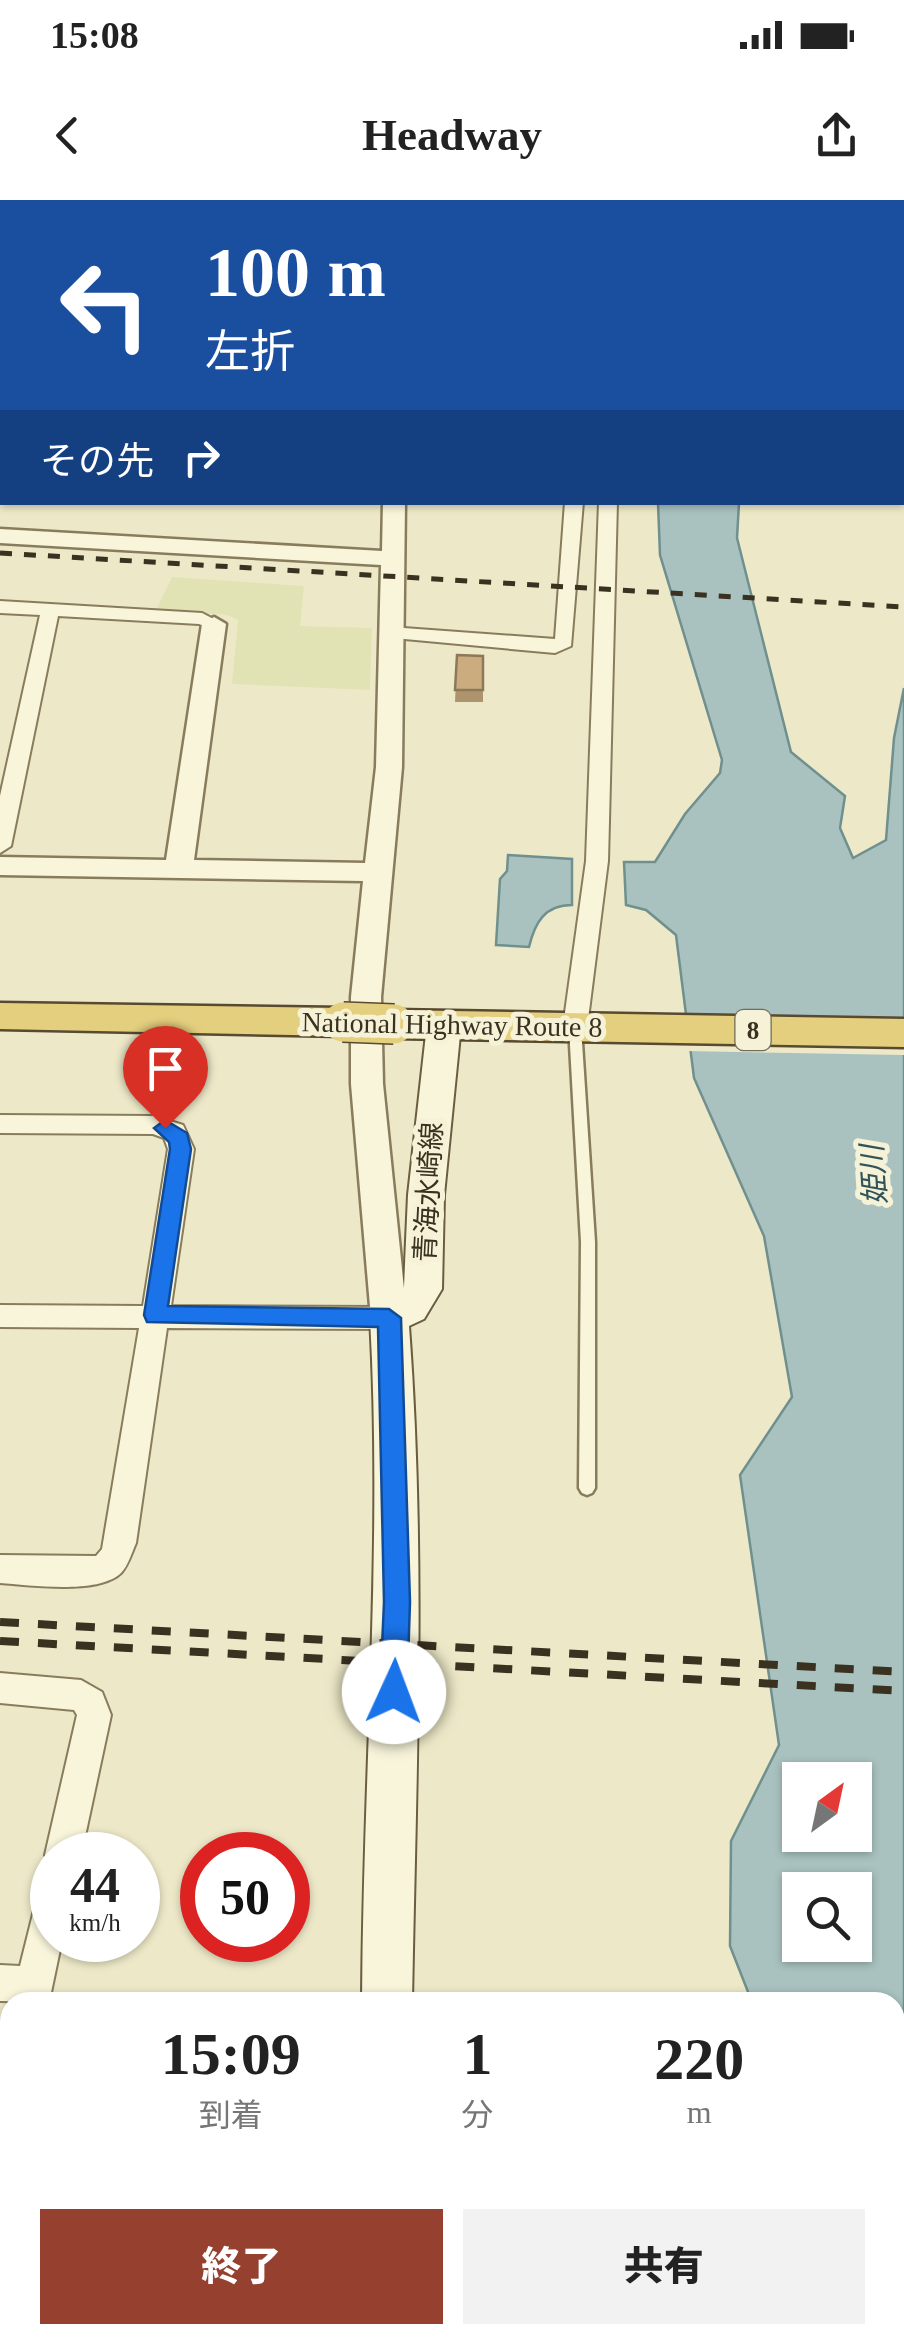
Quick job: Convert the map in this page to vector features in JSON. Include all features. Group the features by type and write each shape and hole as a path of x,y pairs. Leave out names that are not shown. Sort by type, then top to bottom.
{"highway":[{"name":"National Highway Route 8","path":"0,1016 904,1033"}],"main road":[{"name":"青海水崎線","path":"389,1318 411,1308 423,1290 426,1195 461,1025"},
{"path":"387,1992 397,1602 389,1318"}],"street":[{"path":"2,200 19,200"},
{"path":"0,1316 389,1318 367,1084 366,996 388,767 394,505"},
{"path":"390,633 555,646 564,642 574,505"},
{"path":"573,1027 575,999 592,922 597,860 608,505"},
{"path":"0,536 392,559"},
{"path":"0,607 202,619 214,624 179,868"},
{"path":"0,846 50,610"},
{"path":"0,866 378,872"},
{"path":"0,1124 154,1125 174,1132 180,1139 156,1315 114,1557 106,1566 91,1572 0,1569"},
{"path":"0,1688 81,1695 90,1703 94,1715 68,1832"},
{"path":"22,1990 32,1962"}],"lane":[{"path":"573,1027 588,1242 587,1488"}],"green space":[{"path":"172,577 304,586 300,626 372,628 370,690 232,684 238,620 227,615 156,610"}],"water":[{"name":"姫川","path":"658,505 739,505 737,538 791,752 845,796 840,828 853,858 886,840 894,738 904,688 904,1992 748,1992 730,1946 731,1841 779,1745 740,1475 792,1397 764,1236 694,1078 676,935 646,910 626,905 624,862 655,862 685,814 720,773 722,760 660,555"},
{"path":"508,855 572,859 572,905 548,912 534,930 529,947 496,945 500,879 507,871"}],"pier":[{"path":"681,1014 904,1018 904,1055 685,1051"}],"building":[{"path":"457,655 483,656 483,690 455,690"}],"railway":[{"path":"0,553 904,607"},
{"path":"0,1622 904,1672"},
{"path":"0,1641 904,1691"}],"route":[{"path":"165,1128 180,1139 181,1149 156,1315 389,1318 397,1602 394,1692"}]}
